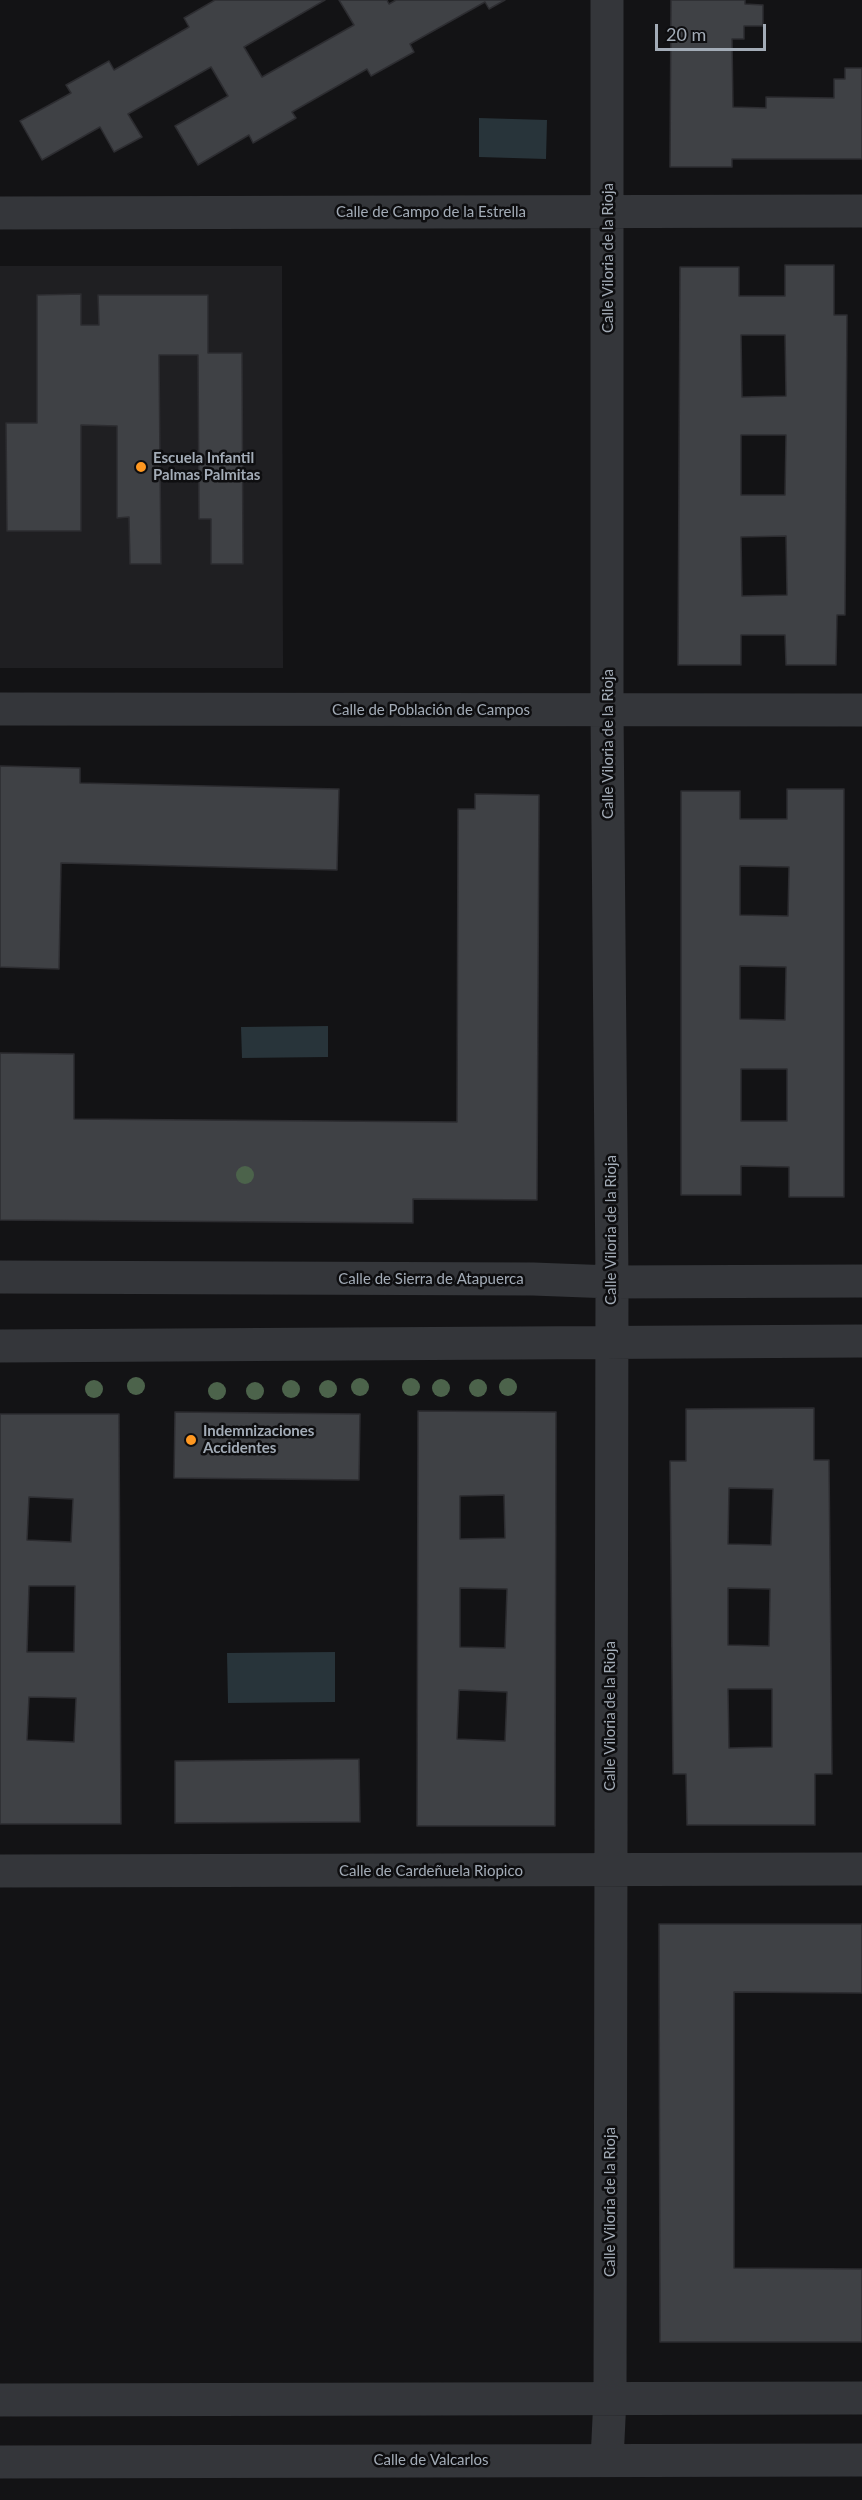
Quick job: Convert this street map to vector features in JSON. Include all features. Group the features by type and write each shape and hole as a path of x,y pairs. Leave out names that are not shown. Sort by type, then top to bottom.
{"street":[{"name":"Calle Viloria de la Rioja","path":"607,0 607,710 612,1282 609,1871 610,2398 607,2460"},
{"name":"Calle de Campo de la Estrella","path":"0,213 862,211"},
{"name":"Calle de Población de Campos","path":"0,709 862,710"},
{"name":"Calle de Sierra de Atapuerca","path":"0,1277 521,1279 612,1282 862,1281"},
{"path":"0,1346 862,1341"},
{"name":"Calle de Cardeñuela Riopico","path":"0,1871 862,1869"},
{"path":"0,2400 862,2398"},
{"name":"Calle de Valcarlos","path":"0,2462 862,2460"}],"shaded area":[{"path":"479,118 547,120 546,159 479,157"},
{"name":"Escuela Infantil Palmas Palmitas","path":"0,266 282,266 283,668 0,668"},
{"path":"328,1026 328,1057 242,1058 241,1027"},
{"path":"335,1652 335,1702 228,1703 227,1653"}],"building":[{"path":"215,0 325,0 244,47 262,77 354,25 339,0 387,0 389,4 396,0 505,0 489,9 485,2 410,44 414,52 371,76 367,69 292,112 296,118 253,143 249,135 198,165 175,126 228,96 211,67 128,114 142,137 114,152 100,127 42,160 20,121 71,93 66,85 109,61 114,70 189,27 184,18"},
{"path":"671,0 745,0 745,4 763,5 763,26 744,26 744,39 732,39 733,107 766,108 766,97 834,98 834,79 845,79 845,68 862,68 862,159 732,159 732,167 670,167"},
{"path":"785,265 834,265 834,315 847,315 845,615 837,615 836,665 786,665 785,635 741,635 741,665 678,665 680,267 739,267 739,296 785,296","holes":["741,335 785,335 786,396 742,397","741,435 786,435 785,495 741,495","786,536 787,595 742,596 741,537"]},
{"path":"81,294 81,325 99,325 98,295 208,295 208,353 242,353 243,564 211,564 211,519 199,519 198,355 159,355 161,564 130,564 129,517 117,518 117,426 81,425 81,531 7,531 6,423 37,423 37,295"},
{"path":"0,766 80,768 80,783 339,789 337,870 61,863 59,969 0,967"},
{"path":"787,789 844,789 844,1197 789,1197 789,1167 741,1166 741,1195 681,1195 681,791 740,791 740,819 787,819","holes":["740,866 789,867 788,916 740,915","740,966 786,967 785,1020 740,1019","741,1069 787,1069 787,1121 741,1121"]},
{"path":"475,794 539,795 537,1200 413,1199 413,1223 0,1220 0,1053 74,1054 74,1119 457,1122 458,809 475,809"},
{"path":"814,1408 814,1460 829,1460 832,1774 815,1774 815,1825 687,1825 686,1774 673,1774 670,1461 686,1461 686,1409","holes":["729,1488 773,1489 771,1545 728,1544","728,1588 770,1589 769,1646 728,1645","728,1689 772,1689 772,1747 729,1748"]},
{"path":"418,1411 556,1412 555,1826 417,1826","holes":["504,1495 505,1538 460,1539 460,1496","460,1588 507,1589 505,1648 460,1647","459,1690 507,1692 505,1741 457,1739"]},
{"path":"175,1412 360,1414 359,1480 174,1478"},
{"path":"0,1414 119,1414 121,1824 0,1824","holes":["29,1497 73,1499 71,1542 27,1540","29,1586 75,1586 74,1652 27,1652","29,1697 76,1698 74,1742 27,1740"]},
{"path":"359,1759 360,1822 175,1823 175,1761"},
{"path":"659,1924 862,1924 862,1993 734,1992 734,2268 862,2269 862,2342 660,2342"}],"place":[{"name":"Escuela Infantil Palmas Palmitas","path":"141,467"},
{"name":"Indemnizaciones Accidentes","path":"191,1440"}]}
